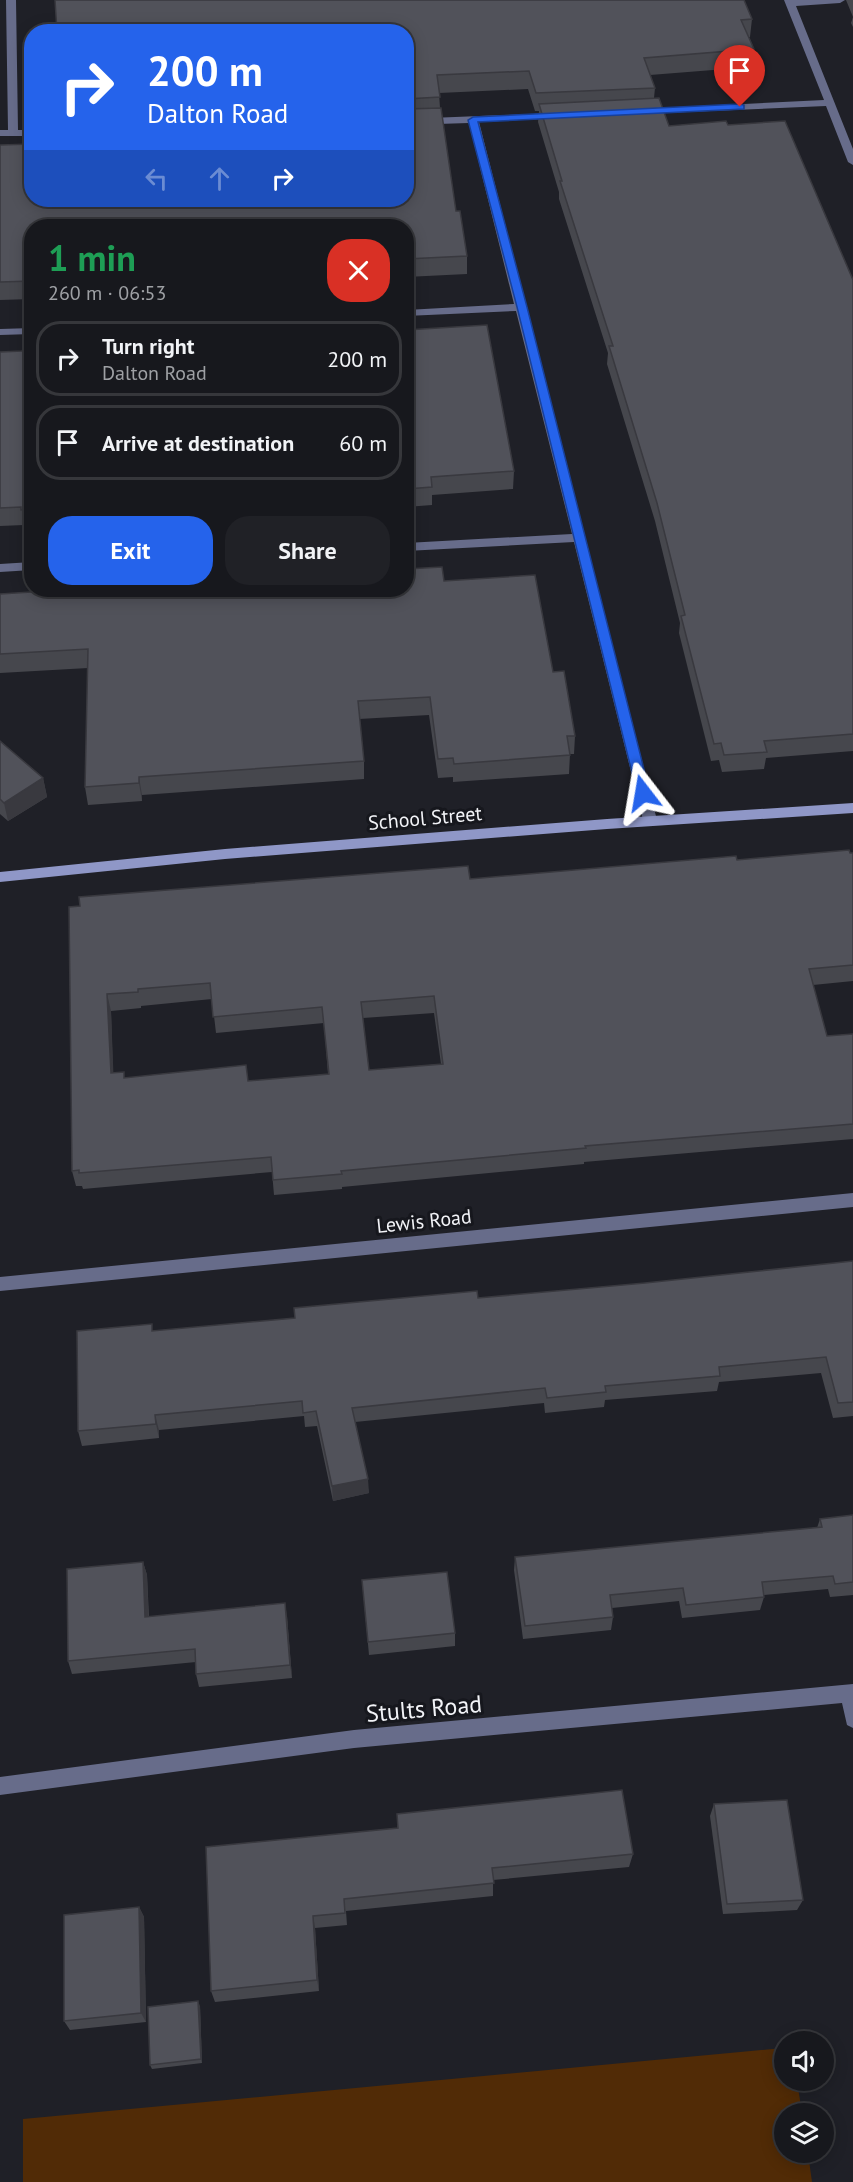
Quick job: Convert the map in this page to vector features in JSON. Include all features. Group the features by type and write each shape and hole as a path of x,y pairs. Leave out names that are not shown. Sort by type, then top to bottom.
{"street":[{"path":"11,0 13,133"},
{"path":"840,0 790,2 853,162"},
{"path":"635,112 829,103"},
{"path":"414,122 565,116"},
{"path":"473,120 650,820"},
{"path":"0,133 24,133"},
{"path":"414,313 522,307"},
{"path":"0,332 24,331"},
{"path":"414,547 578,538"},
{"path":"0,568 24,566"},
{"name":"School Street","path":"0,877 117,863 650,820 853,808"},
{"name":"Lewis Road","path":"0,1284 853,1200"},
{"path":"852,1693 853,1719"},
{"name":"Stults Road","path":"0,1786 354,1739 852,1693"}],"shaded area":[{"path":"774,2049 774,2091 799,2091 800,2103 774,2103 774,2163 809,2163 812,2182 23,2182 23,2119"}],"building":[{"path":"55,0 744,0 752,19 741,20 754,49 644,58 655,88 536,93 529,71 437,75 440,97 414,99 414,24 56,24"},
{"path":"659,98 669,126 726,121 728,125 785,121 853,280 853,734 764,741 767,752 724,755 721,743 714,744 681,616 685,615 657,503 609,346 613,346 560,181 562,181 539,104"},
{"path":"441,108 456,211 460,211 467,256 414,259 414,219 24,219 24,281 0,282 0,145 24,144 24,207 414,207 414,109"},
{"path":"487,325 514,471 431,477 432,487 414,488 414,330"},
{"path":"24,349 24,510 21,510 21,507 0,508 0,352"},
{"path":"442,567 444,581 535,575 553,672 564,671 575,736 567,736 570,755 454,764 453,758 438,759 430,697 358,701 364,761 139,777 139,783 85,787 88,649 0,654 0,594 24,592 24,597 414,597 414,569"},
{"path":"0,741 43,778 4,803 0,799"},
{"path":"849,850 853,853 853,965 809,969 827,1036 853,1034 853,1124 585,1146 586,1148 341,1171 342,1174 273,1180 271,1157 79,1173 79,1170 72,1171 69,907 80,906 79,897 468,866 470,879 736,856 737,860","holes":["210,983 213,1017 322,1007 329,1074 248,1081 246,1065 124,1078 124,1072 111,1073 107,994","434,996 443,1064 369,1070 361,1002"]},
{"path":"853,1261 853,1402 838,1403 826,1357 719,1367 720,1376 605,1386 606,1392 547,1398 545,1388 352,1408 368,1479 332,1486 316,1411 303,1413 302,1401 155,1415 156,1424 78,1431 77,1331 152,1324 152,1331 295,1318 294,1308 477,1291 478,1298"},
{"path":"853,1515 853,1582 835,1584 833,1576 762,1582 764,1597 686,1605 683,1588 610,1595 613,1617 525,1626 515,1557 822,1527 820,1519"},
{"path":"143,1562 145,1617 285,1603 290,1665 196,1674 195,1649 68,1661 67,1569"},
{"path":"447,1572 455,1633 368,1642 362,1580"},
{"path":"622,1790 633,1854 492,1868 494,1883 344,1899 345,1913 313,1916 317,1980 211,1991 206,1847 398,1828 397,1814"},
{"path":"787,1800 803,1900 727,1904 714,1804"},
{"path":"139,1907 141,2013 64,2021 64,1915"},
{"path":"198,2001 201,2059 150,2065 148,2007"}],"route":[{"path":"643,793 473,120 740,107"}]}
